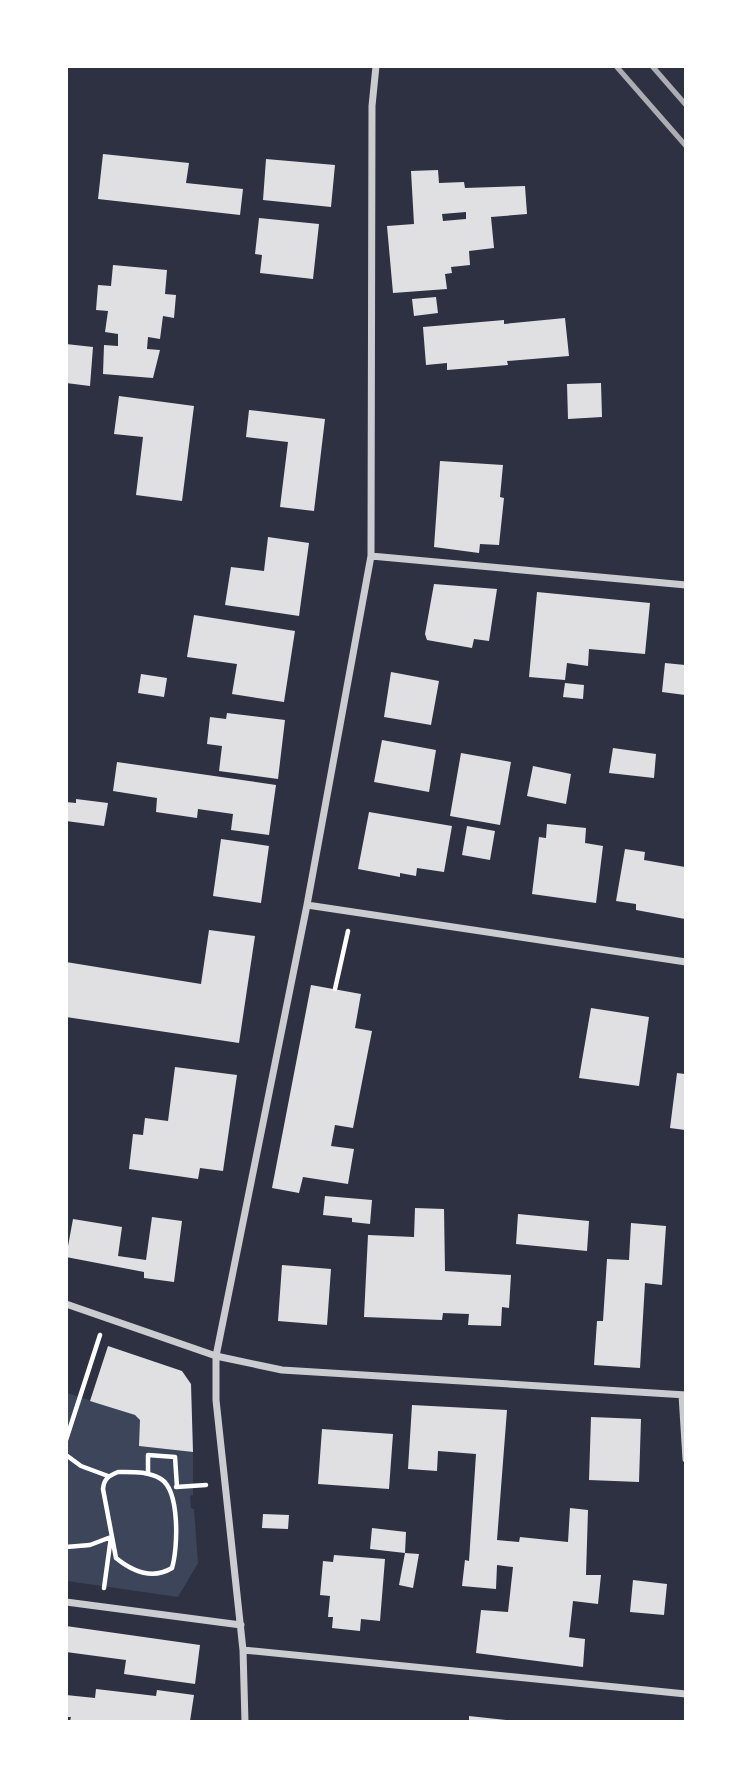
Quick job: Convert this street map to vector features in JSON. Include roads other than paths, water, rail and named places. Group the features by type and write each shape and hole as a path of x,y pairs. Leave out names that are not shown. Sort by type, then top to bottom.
{"street":[{"path":"245,1721 243,1650 216,1400 216,1356 307,905 371,556 372,120 376,66"},
{"path":"371,556 685,585"},
{"path":"307,905 685,962"},
{"path":"66,1304 216,1356 282,1370 684,1395 685,1460"},
{"path":"66,1602 241,1625"},
{"path":"243,1650 685,1694"}],"railway":[{"path":"616,66 686,146"},
{"path":"652,66 686,105"}]}
